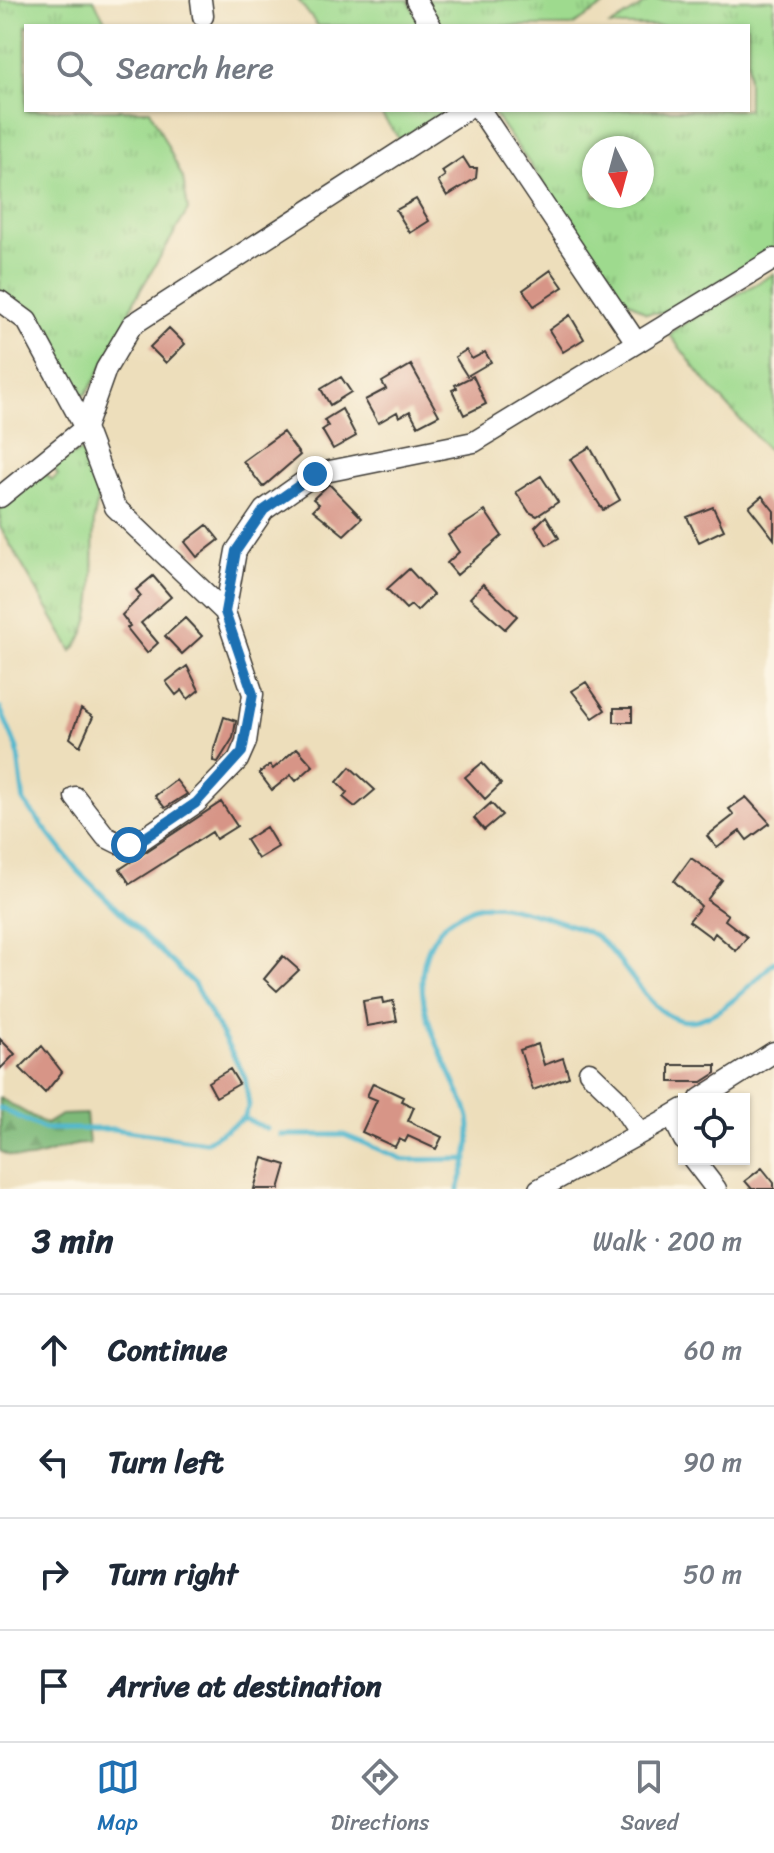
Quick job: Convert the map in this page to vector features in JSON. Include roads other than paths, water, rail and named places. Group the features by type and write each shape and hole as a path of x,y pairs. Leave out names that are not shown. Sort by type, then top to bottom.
{"street":[{"path":"416,0 430,24"},
{"path":"0,497 85,428 106,369 132,325 462,112"},
{"path":"481,112 636,342"},
{"path":"225,612 236,551 264,510 315,474 474,442 774,259"},
{"path":"0,301 27,321 85,428 115,507 225,612 253,694 246,742 238,760 196,803 137,843 118,843 106,837 75,797"},
{"path":"709,1093 774,1052"},
{"path":"589,1072 618,1100 639,1132"},
{"path":"539,1189 678,1112"},
{"path":"698,1165 716,1189"}],"waterway":[{"path":"0,708 17,748 24,802 78,871 194,984 245,1077 249,1105 244,1118"},
{"path":"458,1189 469,1145 469,1118 431,1027 422,989 428,951 438,932 448,922 468,910 490,905 527,912 587,932 605,945 656,1006 680,1020 692,1021 705,1017 732,1002 774,962"},
{"path":"0,1108 44,1129 113,1129 206,1142 244,1118 267,1129"},
{"path":"281,1135 344,1135 405,1160 467,1159"}]}
